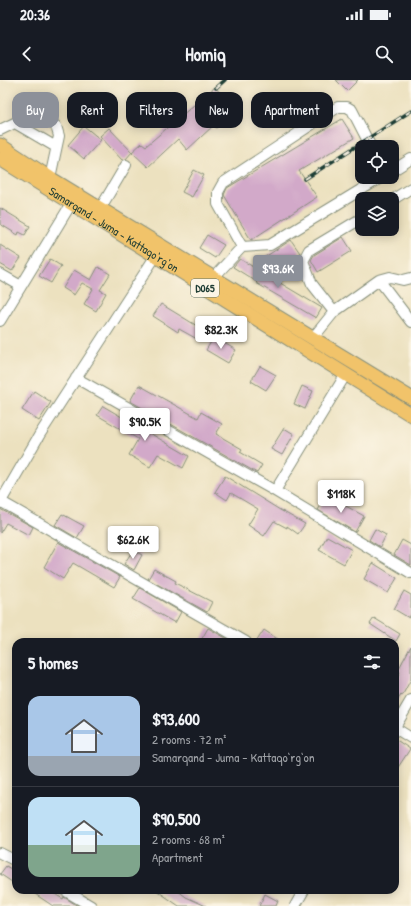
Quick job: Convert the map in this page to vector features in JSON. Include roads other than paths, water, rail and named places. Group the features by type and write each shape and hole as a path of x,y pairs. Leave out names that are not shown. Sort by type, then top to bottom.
{"main road":[{"name":"Samarqand - Juma - Kattaqo‘rg‘on","path":"0,145 100,209 411,398"},
{"name":"Samarqand - Juma - Kattaqo‘rg‘on","path":"0,159 154,257 411,415"}],"street":[{"path":"242,247 218,204 218,192 222,184 338,107 347,107 352,110 367,140"},
{"path":"0,130 12,124"},
{"path":"23,128 56,148"},
{"path":"50,178 59,136 57,128"},
{"path":"399,167 411,159"},
{"path":"100,209 126,165"},
{"path":"214,277 242,247 270,245 370,184"},
{"path":"399,196 411,188"},
{"path":"0,321 71,204"},
{"path":"334,312 312,284 303,261 309,250 355,222"},
{"path":"154,257 40,434 0,502 239,638"},
{"path":"0,274 21,286"},
{"path":"313,338 334,312 379,280 390,277 403,280 411,278"},
{"path":"379,280 411,322"},
{"path":"276,491 346,374"},
{"path":"76,378 276,491 411,573"},
{"path":"399,721 411,700"},
{"path":"399,730 411,738"},
{"path":"0,853 12,859"},
{"path":"71,894 91,906"},
{"path":"296,906 302,894"}],"railway":[{"path":"216,88 225,80"},
{"path":"305,179 411,111"}]}
